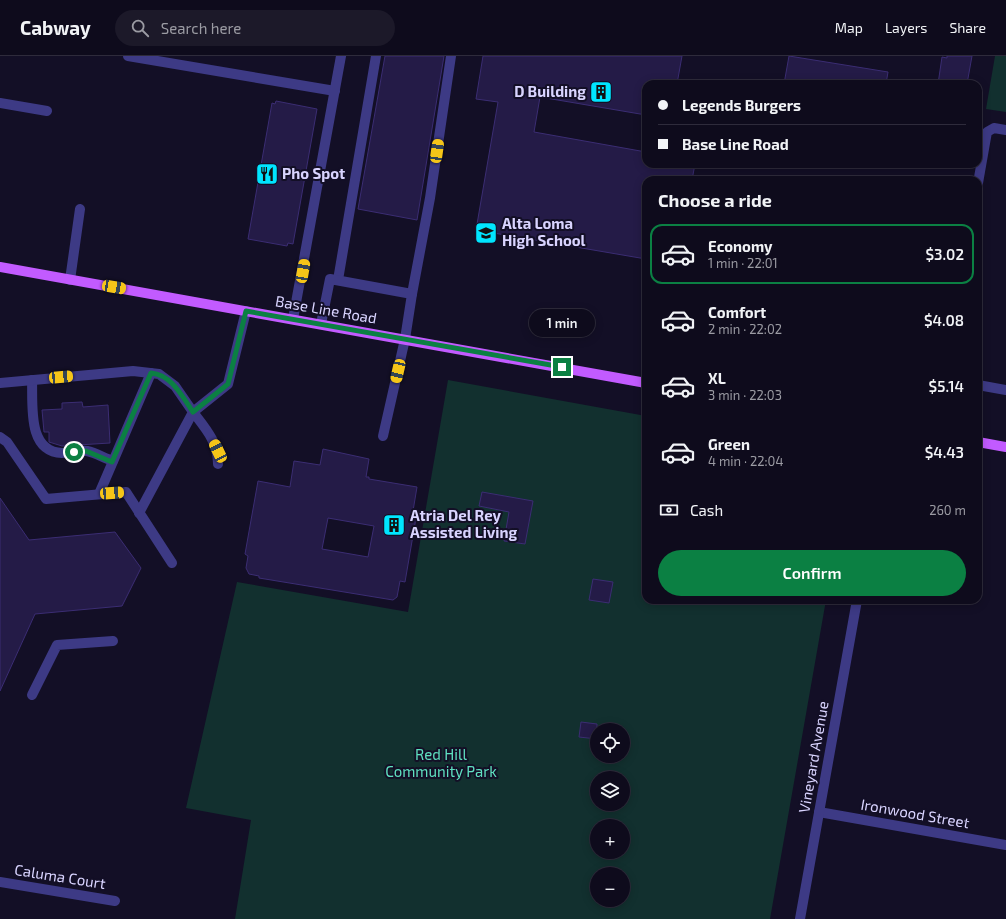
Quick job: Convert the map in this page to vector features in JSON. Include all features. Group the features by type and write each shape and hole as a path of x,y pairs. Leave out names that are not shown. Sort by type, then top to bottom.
{"main road":[{"name":"Base Line Road","path":"0,267 642,382"},
{"path":"982,443 1006,447"}],"street":[{"path":"128,56 335,91"},
{"path":"293,319 341,56"},
{"path":"338,280 376,56"},
{"path":"383,436 405,339 430,198 451,56"},
{"path":"0,103 47,111"},
{"path":"982,160 987,132 994,128 1006,130"},
{"path":"70,280 80,209"},
{"path":"320,324 330,279 412,294"},
{"path":"138,513 193,412 228,384 246,311"},
{"path":"0,383 133,371 159,374 175,386 212,438 218,451 218,464"},
{"path":"98,494 151,373"},
{"path":"32,380 34,424 43,448 52,452 62,453 86,451 112,462"},
{"path":"982,386 1006,390"},
{"path":"0,437 7,442 46,499 126,492 138,513 172,563"},
{"name":"Vineyard Avenue","path":"800,919 856,604"},
{"path":"32,695 57,645 113,641"},
{"name":"Ironwood Street","path":"820,812 1006,845"},
{"name":"Caluma Court","path":"0,882 115,901"}],"green space":[{"path":"995,56 1006,56 1006,112 986,109"},
{"name":"Red Hill Community Park","path":"448,380 642,415 642,604 825,604 770,919 235,919 251,820 186,808 237,582 408,612"}],"building":[{"path":"385,56 444,56 417,220 358,209"},
{"path":"483,56 682,56 678,80 642,80 642,114 540,97 534,132 642,151 642,168 694,168 693,176 642,176 642,258 476,230 498,102 476,99"},
{"path":"789,56 888,72 887,80 785,80"},
{"path":"947,56 972,56 968,80 939,80 942,57 947,58"},
{"path":"276,101 317,109 293,244 288,243 287,246 248,239 272,103 275,104"},
{"path":"82,402 83,407 108,405 110,443 62,446 49,442 49,432 44,432 42,410 62,409 62,403"},
{"name":"Atria Del Rey Assisted Living","path":"323,449 369,459 366,477 369,477 369,479 417,487 412,517 416,518 405,582 400,581 397,597 393,600 259,578 259,576 249,574 246,568 248,556 245,554 258,481 290,487 294,461 320,465","holes":["328,518 374,526 368,557 322,549"]},
{"path":"482,492 533,501 525,544 504,541 509,512 479,506"},
{"path":"0,498 29,540 115,532 141,568 122,606 35,614 0,691"},
{"path":"593,579 613,582 609,603 589,600"},
{"path":"581,722 590,723 590,738 579,737"}],"place":[{"name":"D Building","path":"601,92"},
{"name":"Pho Spot","path":"267,174"},
{"name":"Alta Loma High School","path":"486,233"},
{"name":"Atria Del Rey Assisted Living","path":"394,525"}],"route":[{"path":"74,452 86,451 97,454 112,462 151,373 159,374 175,386 193,412 228,384 246,311 562,367"}]}
